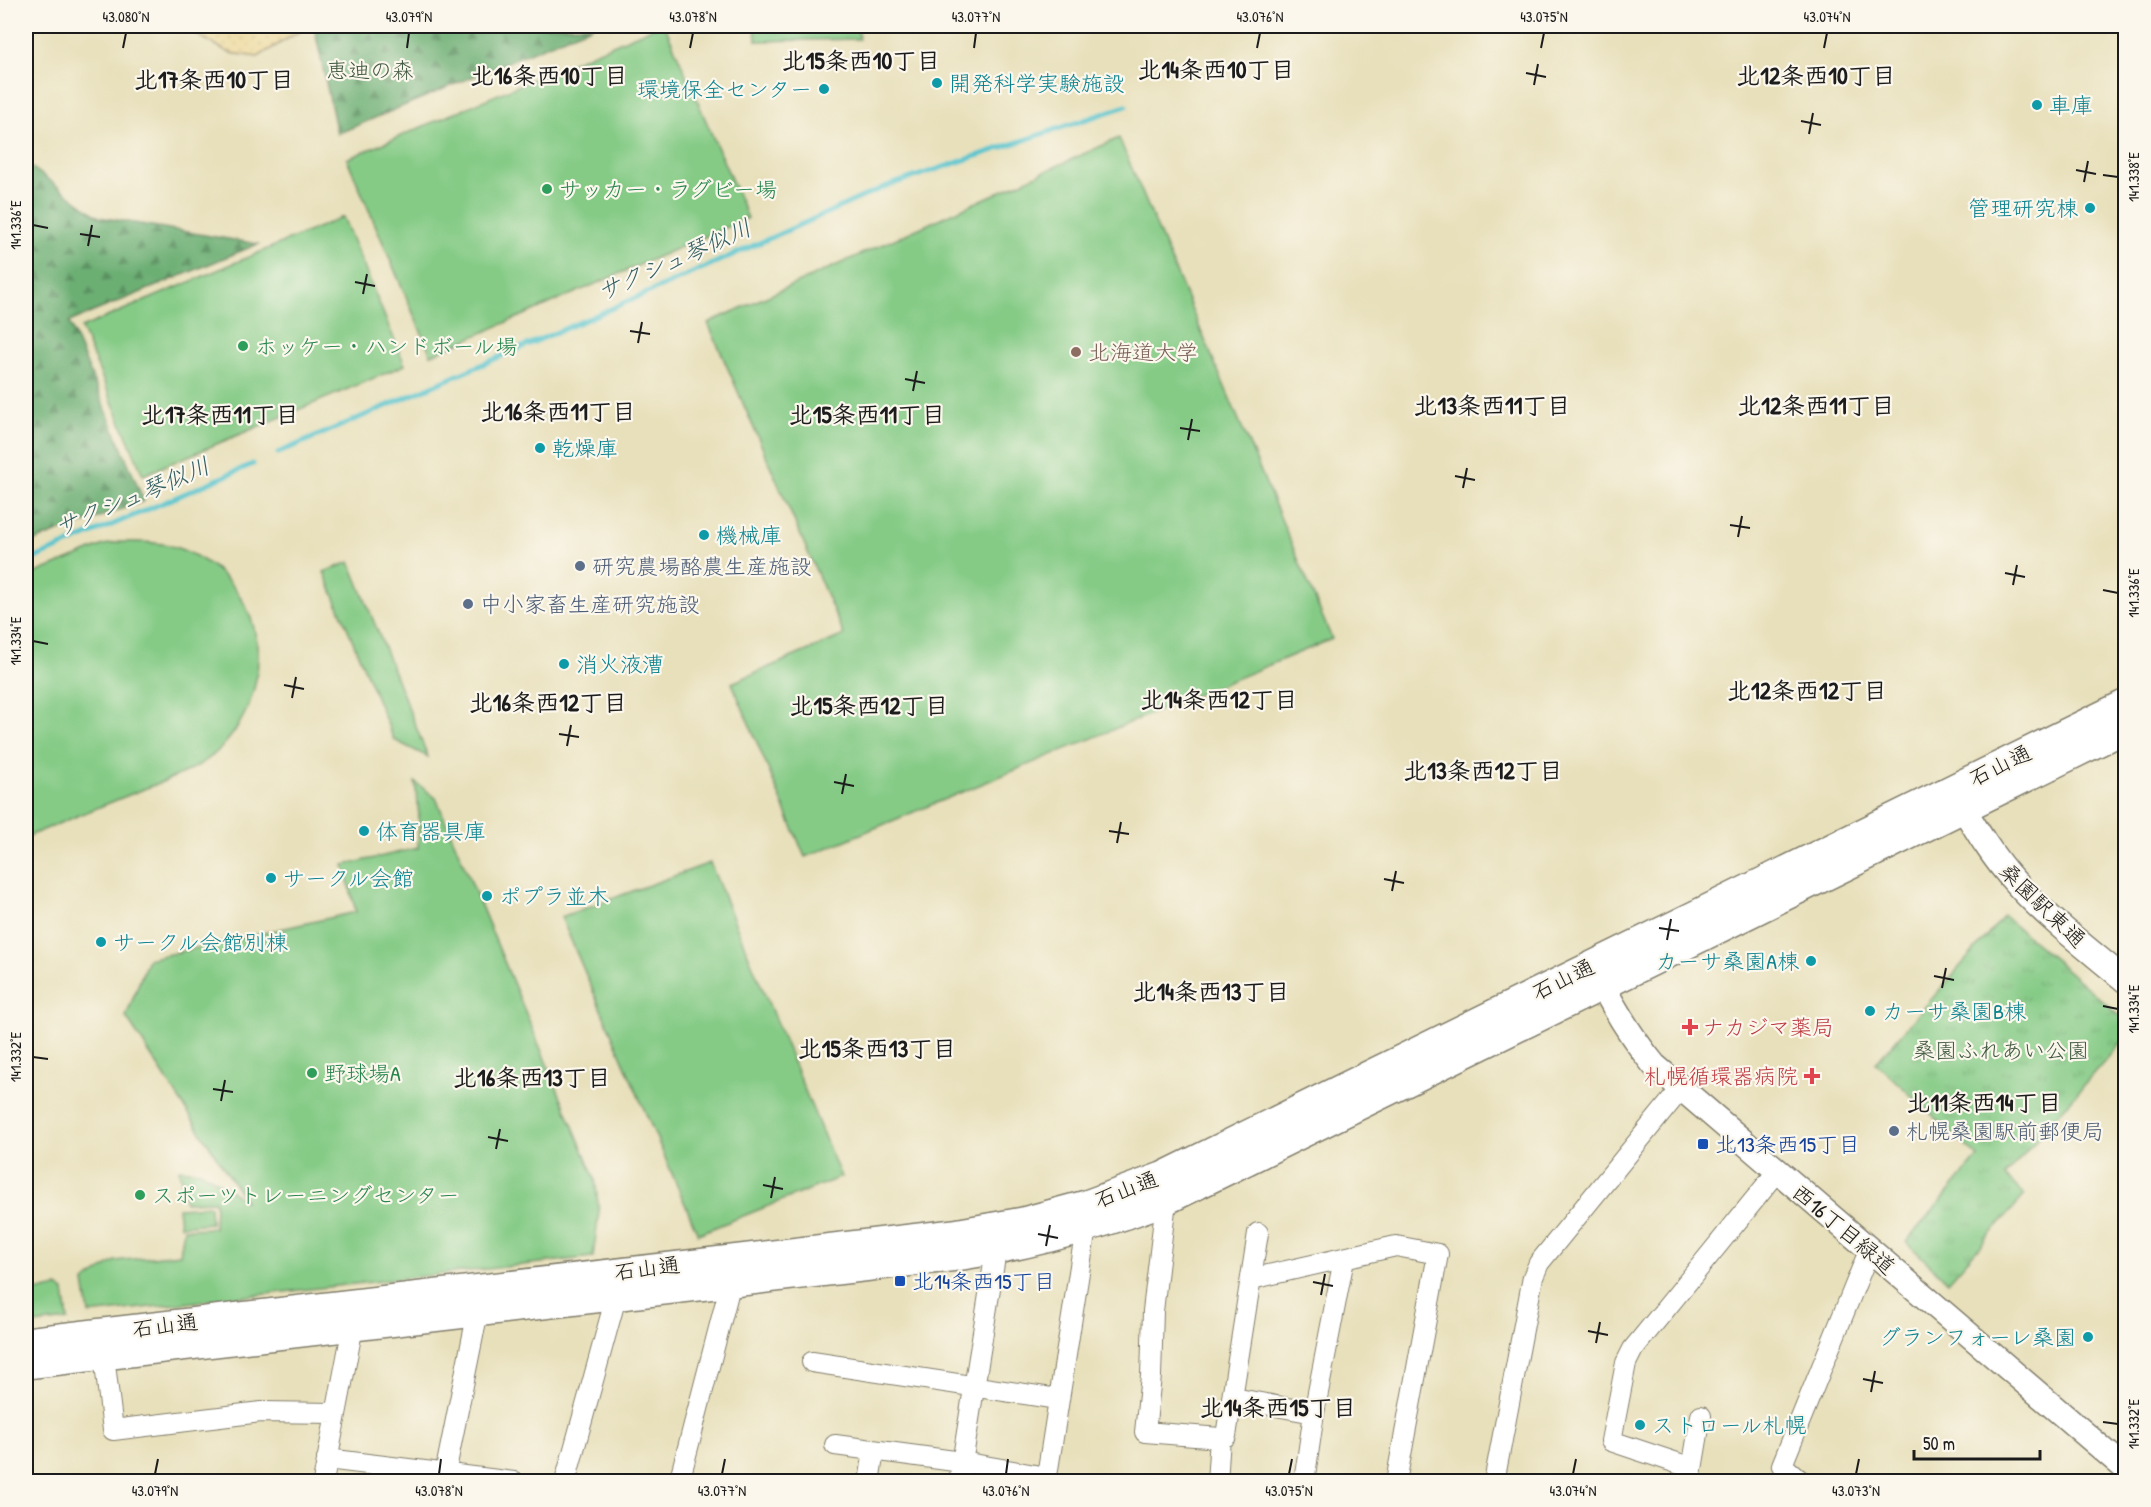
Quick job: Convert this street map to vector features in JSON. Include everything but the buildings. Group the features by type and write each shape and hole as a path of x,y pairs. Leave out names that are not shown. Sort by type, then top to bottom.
{"main road":[{"name":"石山通","path":"1958,799 2126,703"},
{"name":"石山通","path":"26,1365 478,1311 616,1284 732,1282 995,1239 1162,1176 1597,975 1958,799 2126,729"},
{"name":"石山通","path":"26,1341 616,1284 995,1239 1043,1241 1121,1218 1166,1201 1597,975"}],"street":[{"name":"桑園駅東通","path":"1958,799 1995,858 2015,883 2126,981"},
{"name":"西16丁目緑道","path":"1597,975 1631,1038 1653,1065 2126,1469"},
{"path":"1494,1482 1533,1277 1539,1263 1680,1090"},
{"path":"1701,1416 1691,1475 1611,1441 1626,1363 1633,1349 1777,1172"},
{"path":"1166,1201 1153,1311 1151,1376 1145,1432 1220,1438 1226,1436 1258,1233"},
{"path":"836,1445 874,1451 961,1472 1046,1479 1086,1228"},
{"path":"961,1472 995,1239"},
{"path":"1251,1279 1396,1246 1438,1254 1396,1482"},
{"path":"1802,1482 1782,1465 1869,1251"},
{"path":"1304,1482 1314,1413 1344,1259"},
{"path":"678,1482 732,1282"},
{"path":"565,1482 616,1284"},
{"path":"445,1473 478,1311"},
{"path":"323,1482 353,1326"},
{"path":"104,1356 113,1430 261,1412 336,1413"},
{"path":"812,1362 1058,1400"},
{"path":"1233,1398 1314,1413"},
{"path":"1217,1482 1220,1438"},
{"path":"869,1482 874,1451"},
{"path":"327,1459 514,1482"}],"green space":[{"name":"恵迪の森","path":"314,26 593,26 337,134"},
{"name":"サッカー・ラグビー場","path":"657,26 665,26 748,218 431,355 347,159"},
{"path":"755,26 858,26 859,39 756,41"},
{"path":"1119,138 1332,639 805,857 732,683 844,635 708,323"},
{"path":"26,163 99,217 258,244 69,322 144,501 26,544"},
{"name":"ホッケー・ハンドボール場","path":"343,217 405,365 143,475 81,328"},
{"path":"120,542 160,544 183,550 211,566 233,587 248,611 256,639 258,667 252,696 239,724 220,749 202,763 171,778 26,837 26,577 104,545"},
{"path":"350,562 428,757 394,740 324,572"},
{"path":"415,782 436,798 595,1179 599,1212 593,1257 89,1314 84,1282 115,1261 180,1254 184,1229 214,1228 215,1201 185,1202 179,1169 200,1171 246,1202 126,1017 148,959 356,912 344,865 418,848 419,815"},
{"path":"710,863 841,1177 698,1234 561,917"},
{"name":"桑園ふれあい公園","path":"2004,916 2125,1020 2125,1038 2005,1176 2025,1195 1948,1282 1906,1242 1978,1157 1876,1063"},
{"path":"210,1206 211,1223 180,1226 178,1208"},
{"path":"57,1287 64,1291 68,1320 26,1325 26,1294"}],"sand":[{"path":"181,26 303,26 303,29 258,57 230,53"}],"waterway":[{"name":"サクシュ琴似川","path":"278,453 887,186 1126,106"},
{"name":"サクシュ琴似川","path":"26,562 253,464"}],"place":[{"name":"開発科学実験施設","path":"937,83"},
{"name":"環境保全センター","path":"824,89"},
{"name":"車庫","path":"2037,105"},
{"name":"サッカー・ラグビー場","path":"547,189"},
{"name":"管理研究棟","path":"2090,208"},
{"name":"ホッケー・ハンドボール場","path":"243,346"},
{"name":"北海道大学","path":"1076,352"},
{"name":"乾燥庫","path":"540,448"},
{"name":"機械庫","path":"704,535"},
{"name":"研究農場酪農生産施設","path":"580,566"},
{"name":"中小家畜生産研究施設","path":"468,604"},
{"name":"消火液漕","path":"564,664"},
{"name":"体育器具庫","path":"364,831"},
{"name":"サークル会館","path":"271,878"},
{"name":"ポプラ並木","path":"487,896"},
{"name":"サークル会館別棟","path":"101,942"},
{"name":"カーサ桑園A棟","path":"1811,961"},
{"name":"カーサ桑園B棟","path":"1870,1011"},
{"name":"ナカジマ薬局","path":"1690,1027"},
{"name":"野球場A","path":"312,1073"},
{"name":"札幌循環器病院","path":"1812,1076"},
{"name":"札幌桑園駅前郵便局","path":"1894,1131"},
{"name":"北13条西15丁目","path":"1703,1144"},
{"name":"スポーツトレーニングセンター","path":"140,1195"},
{"name":"北14条西15丁目","path":"900,1281"},
{"name":"グランフォーレ桑園","path":"2088,1337"},
{"name":"ストロール札幌","path":"1640,1425"}],"district":[{"name":"北15条西10丁目","path":"861,60"},
{"name":"北14条西10丁目","path":"1216,69"},
{"name":"北16条西10丁目","path":"549,75"},
{"name":"北12条西10丁目","path":"1816,75"},
{"name":"北17条西10丁目","path":"214,79"},
{"name":"北13条西11丁目","path":"1492,405"},
{"name":"北12条西11丁目","path":"1816,405"},
{"name":"北16条西11丁目","path":"558,411"},
{"name":"北17条西11丁目","path":"220,414"},
{"name":"北15条西11丁目","path":"867,414"},
{"name":"北12条西12丁目","path":"1807,690"},
{"name":"北14条西12丁目","path":"1219,699"},
{"name":"北16条西12丁目","path":"548,702"},
{"name":"北15条西12丁目","path":"869,705"},
{"name":"北13条西12丁目","path":"1483,770"},
{"name":"北14条西13丁目","path":"1211,991"},
{"name":"北15条西13丁目","path":"877,1048"},
{"name":"北16条西13丁目","path":"532,1077"},
{"name":"北11条西14丁目","path":"1984,1102"},
{"name":"北14条西15丁目","path":"1278,1407"}]}
